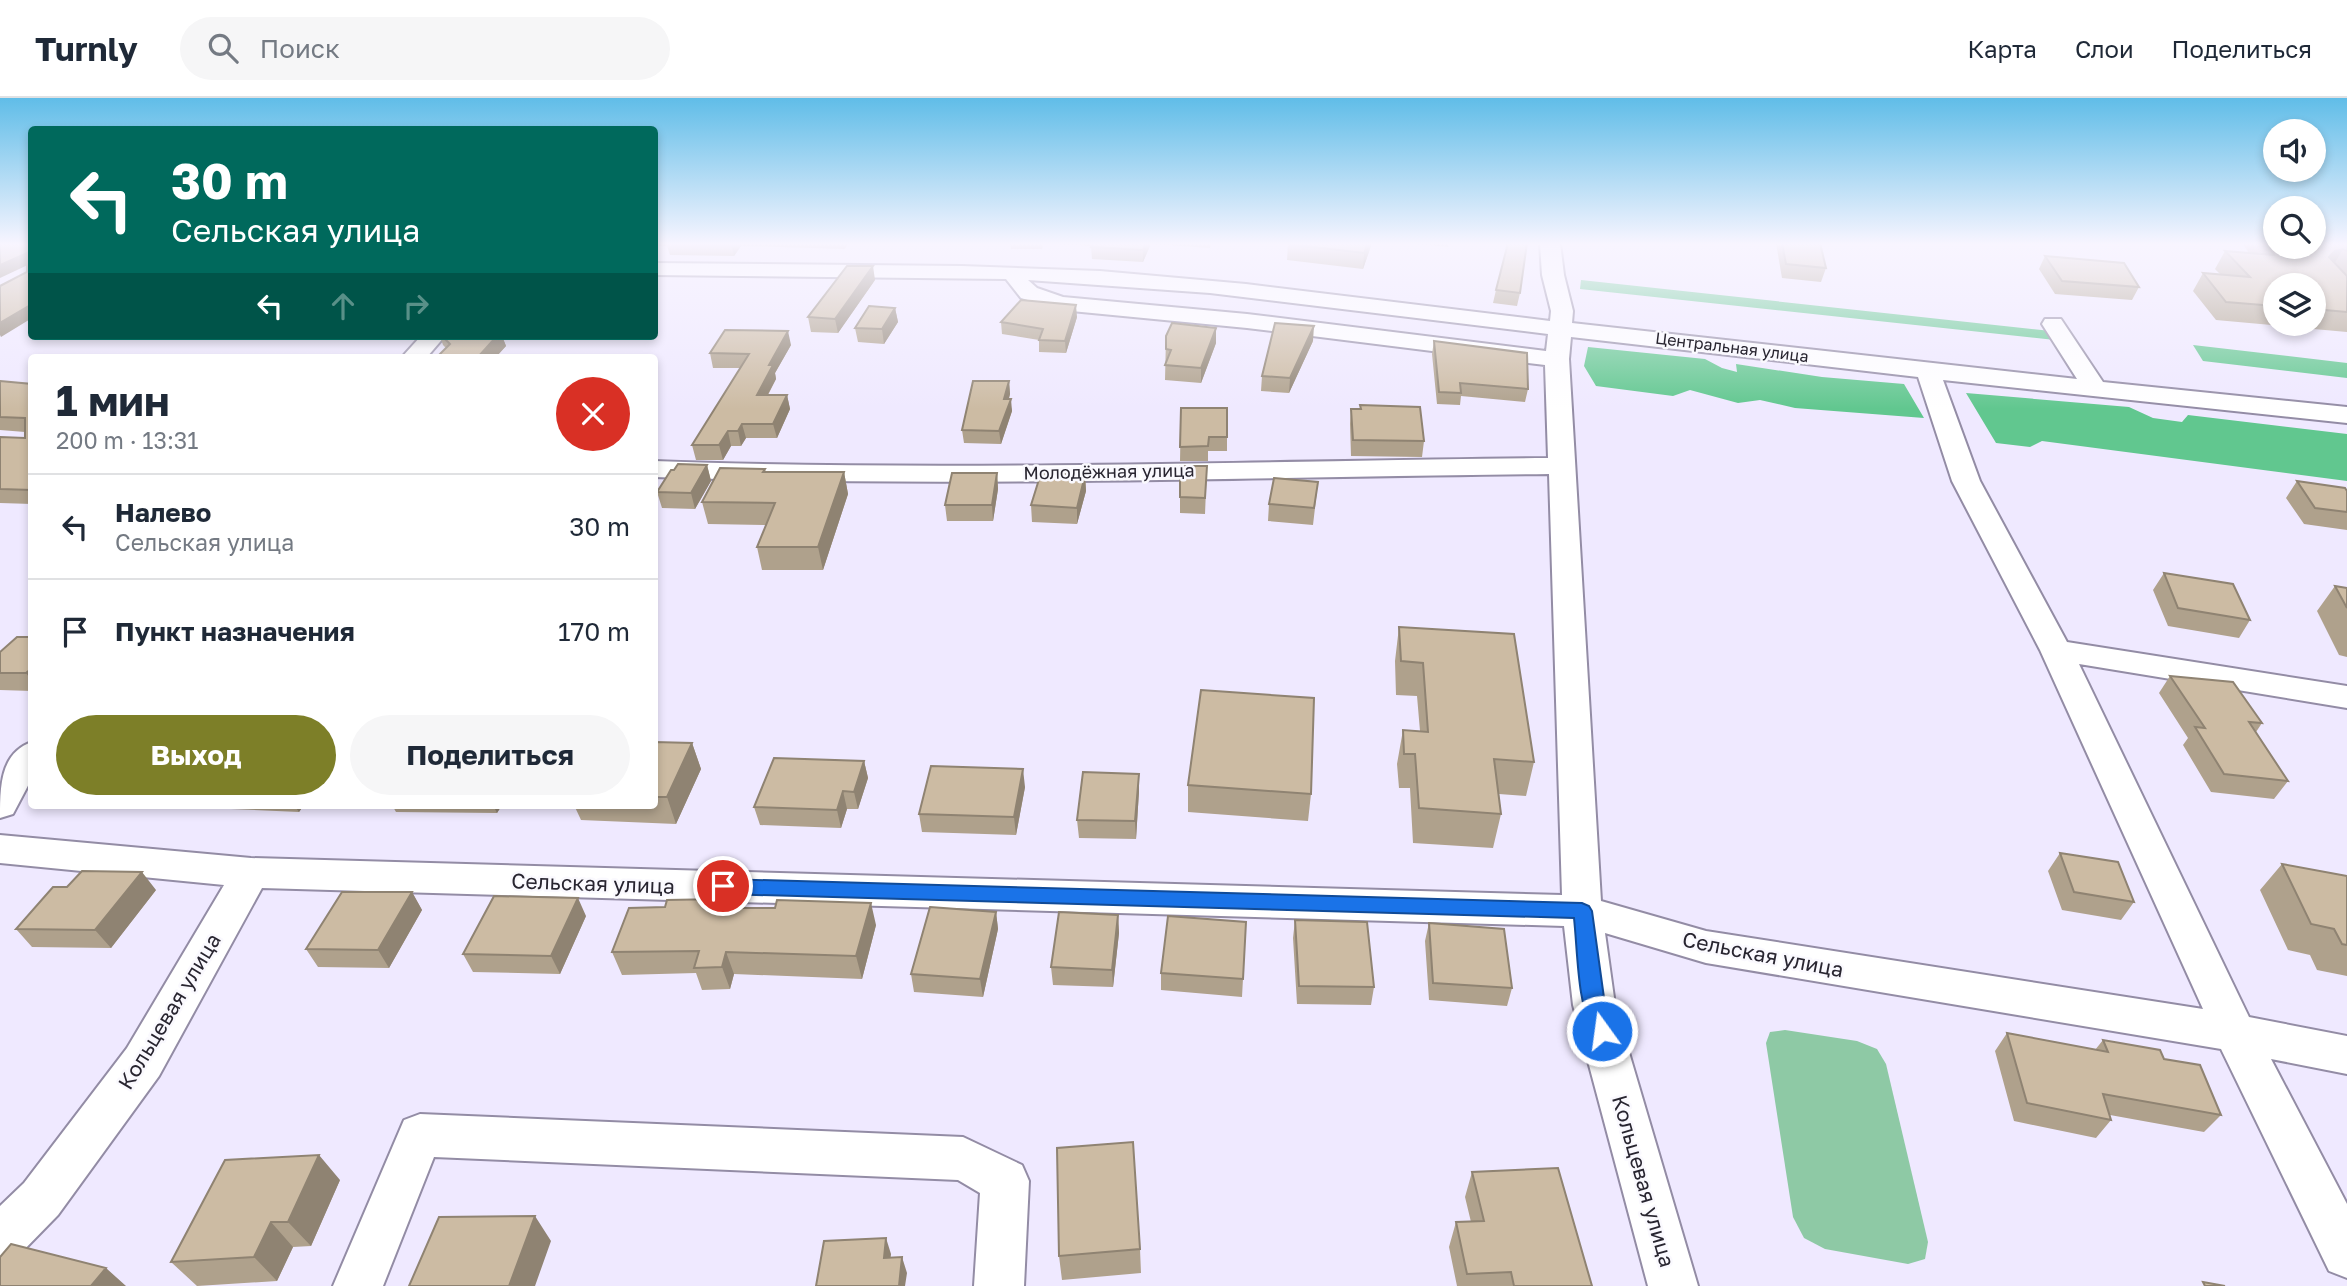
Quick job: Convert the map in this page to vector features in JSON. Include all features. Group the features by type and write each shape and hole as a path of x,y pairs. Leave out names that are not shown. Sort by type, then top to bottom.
{"street":[{"path":"1046,298 1061,303 1260,322 1557,359"},
{"name":"Центральная улица","path":"1312,298 1928,371 2347,415"},
{"path":"1559,298 1562,312 1557,359 1582,911"},
{"path":"2053,324 2095,388"},
{"path":"417,354 430,340"},
{"path":"1928,371 1966,481 2056,650 2235,1033 2347,1254"},
{"name":"Молодёжная улица","path":"658,469 953,472 1563,467"},
{"path":"2056,650 2347,698"},
{"path":"0,805 19,767 28,758"},
{"name":"Сельская улица","path":"0,850 251,873 1582,911 1706,947 2235,1033 2347,1055"},
{"name":"Кольцевая улица","path":"0,1240 41,1199 143,1062 251,873"},
{"name":"Кольцевая улица","path":"1582,911 1594,1005 1673,1286"},
{"path":"358,1286 420,1135 963,1159 1004,1181 999,1286"}],"green space":[{"path":"1668,298 1751,298 2051,331 2055,340"},
{"path":"2193,345 2347,363 2347,378 2203,361"},
{"path":"1588,347 1705,359 1737,372 1736,364 1822,377 1904,384 1924,418 1795,408 1760,400 1738,403 1690,390 1673,396 1596,386 1584,366"},
{"path":"1966,393 2129,407 2153,418 2182,422 2188,415 2347,434 2347,481 2042,441 2030,447 1996,443"},
{"path":"1785,1030 1857,1041 1877,1049 1886,1064 1928,1242 1925,1259 1908,1264 1825,1249 1804,1238 1793,1217 1766,1043 1770,1032"}],"building":[{"path":"0,298 28,298 28,306 0,323"},
{"path":"822,298 850,298 835,319 808,317"},
{"path":"2223,298 2263,298 2263,305 2226,302"},
{"path":"2326,298 2347,298 2347,312 2326,310"},
{"path":"1021,300 1076,305 1065,341 1039,340 1043,329 1001,322"},
{"path":"869,306 895,308 882,329 855,328"},
{"path":"1172,323 1216,328 1201,368 1165,365 1171,350 1166,349 1166,336"},
{"path":"1275,323 1314,326 1290,378 1262,376"},
{"path":"725,330 788,331 769,365 773,365 757,395 787,395 773,424 742,424 738,431 728,431 719,445 692,445 749,354 710,353"},
{"path":"446,340 493,340 481,354 440,354 450,344"},
{"path":"1434,341 1527,353 1528,389 1460,383 1461,393 1439,392"},
{"path":"0,381 28,384 28,490 0,489 0,437 25,438 25,418 0,417"},
{"path":"973,381 1009,381 1004,399 1011,399 999,431 962,430"},
{"path":"1360,405 1420,407 1424,441 1353,440 1351,409 1361,409"},
{"path":"1181,408 1227,408 1227,437 1209,437 1208,446 1180,447"},
{"path":"678,464 707,465 691,493 658,492 671,470"},
{"path":"1180,466 1207,466 1205,498 1180,497"},
{"path":"720,468 765,469 763,472 844,472 818,547 757,547 775,503 702,502"},
{"path":"952,473 997,473 992,505 945,505"},
{"path":"1041,473 1085,475 1077,508 1031,505"},
{"path":"1274,478 1318,482 1314,508 1269,504"},
{"path":"2297,481 2345,488 2347,512 2315,508"},
{"path":"2164,573 2233,584 2250,620 2178,608"},
{"path":"2335,586 2347,588 2347,608"},
{"path":"1399,627 1514,634 1534,762 1494,759 1501,814 1419,808 1415,754 1404,754 1403,730 1428,732 1423,663 1401,661"},
{"path":"17,637 28,637 28,671 0,673 0,652"},
{"path":"2170,676 2233,682 2262,723 2249,722 2288,781 2224,774 2195,727 2205,728"},
{"path":"1201,690 1314,698 1311,794 1188,785"},
{"path":"658,742 692,743 667,797 658,797"},
{"path":"774,758 864,761 854,792 843,791 837,810 754,807"},
{"path":"931,766 1023,769 1014,817 919,814"},
{"path":"1083,772 1139,774 1135,821 1077,820"},
{"path":"2060,853 2118,862 2134,902 2074,892"},
{"path":"2282,864 2347,876 2347,945 2342,944 2334,929 2311,924"},
{"path":"82,871 142,872 95,930 16,929 53,887 67,887"},
{"path":"342,892 412,892 378,950 306,949"},
{"path":"494,896 578,898 551,956 463,954"},
{"path":"721,899 718,908 775,908 777,900 871,903 856,956 726,952 722,967 694,968 699,951 612,952 629,908 665,907 667,900"},
{"path":"930,907 996,912 980,979 911,974"},
{"path":"1059,912 1118,915 1112,970 1051,967"},
{"path":"1168,916 1246,922 1243,979 1161,973"},
{"path":"1295,920 1367,922 1374,987 1299,986"},
{"path":"1429,923 1504,929 1512,988 1433,983"},
{"path":"2007,1033 2108,1052 2103,1040 2160,1050 2164,1059 2200,1065 2221,1115 2103,1094 2111,1120 2027,1103"},
{"path":"1133,1142 1140,1249 1059,1256 1057,1148"},
{"path":"319,1155 288,1222 271,1222 254,1257 171,1262 225,1160"},
{"path":"1558,1168 1592,1286 1514,1286 1511,1272 1467,1274 1456,1222 1484,1221 1472,1172"},
{"path":"535,1216 509,1286 409,1286 439,1217"},
{"path":"886,1238 884,1258 902,1257 899,1286 816,1286 824,1241"},
{"path":"11,1244 106,1268 91,1286 0,1286 0,1257"},
{"path":"2203,1282 2225,1286 2205,1286"}],"route":[{"path":"723,886 1582,911 1594,1005 1602,1031"}]}
